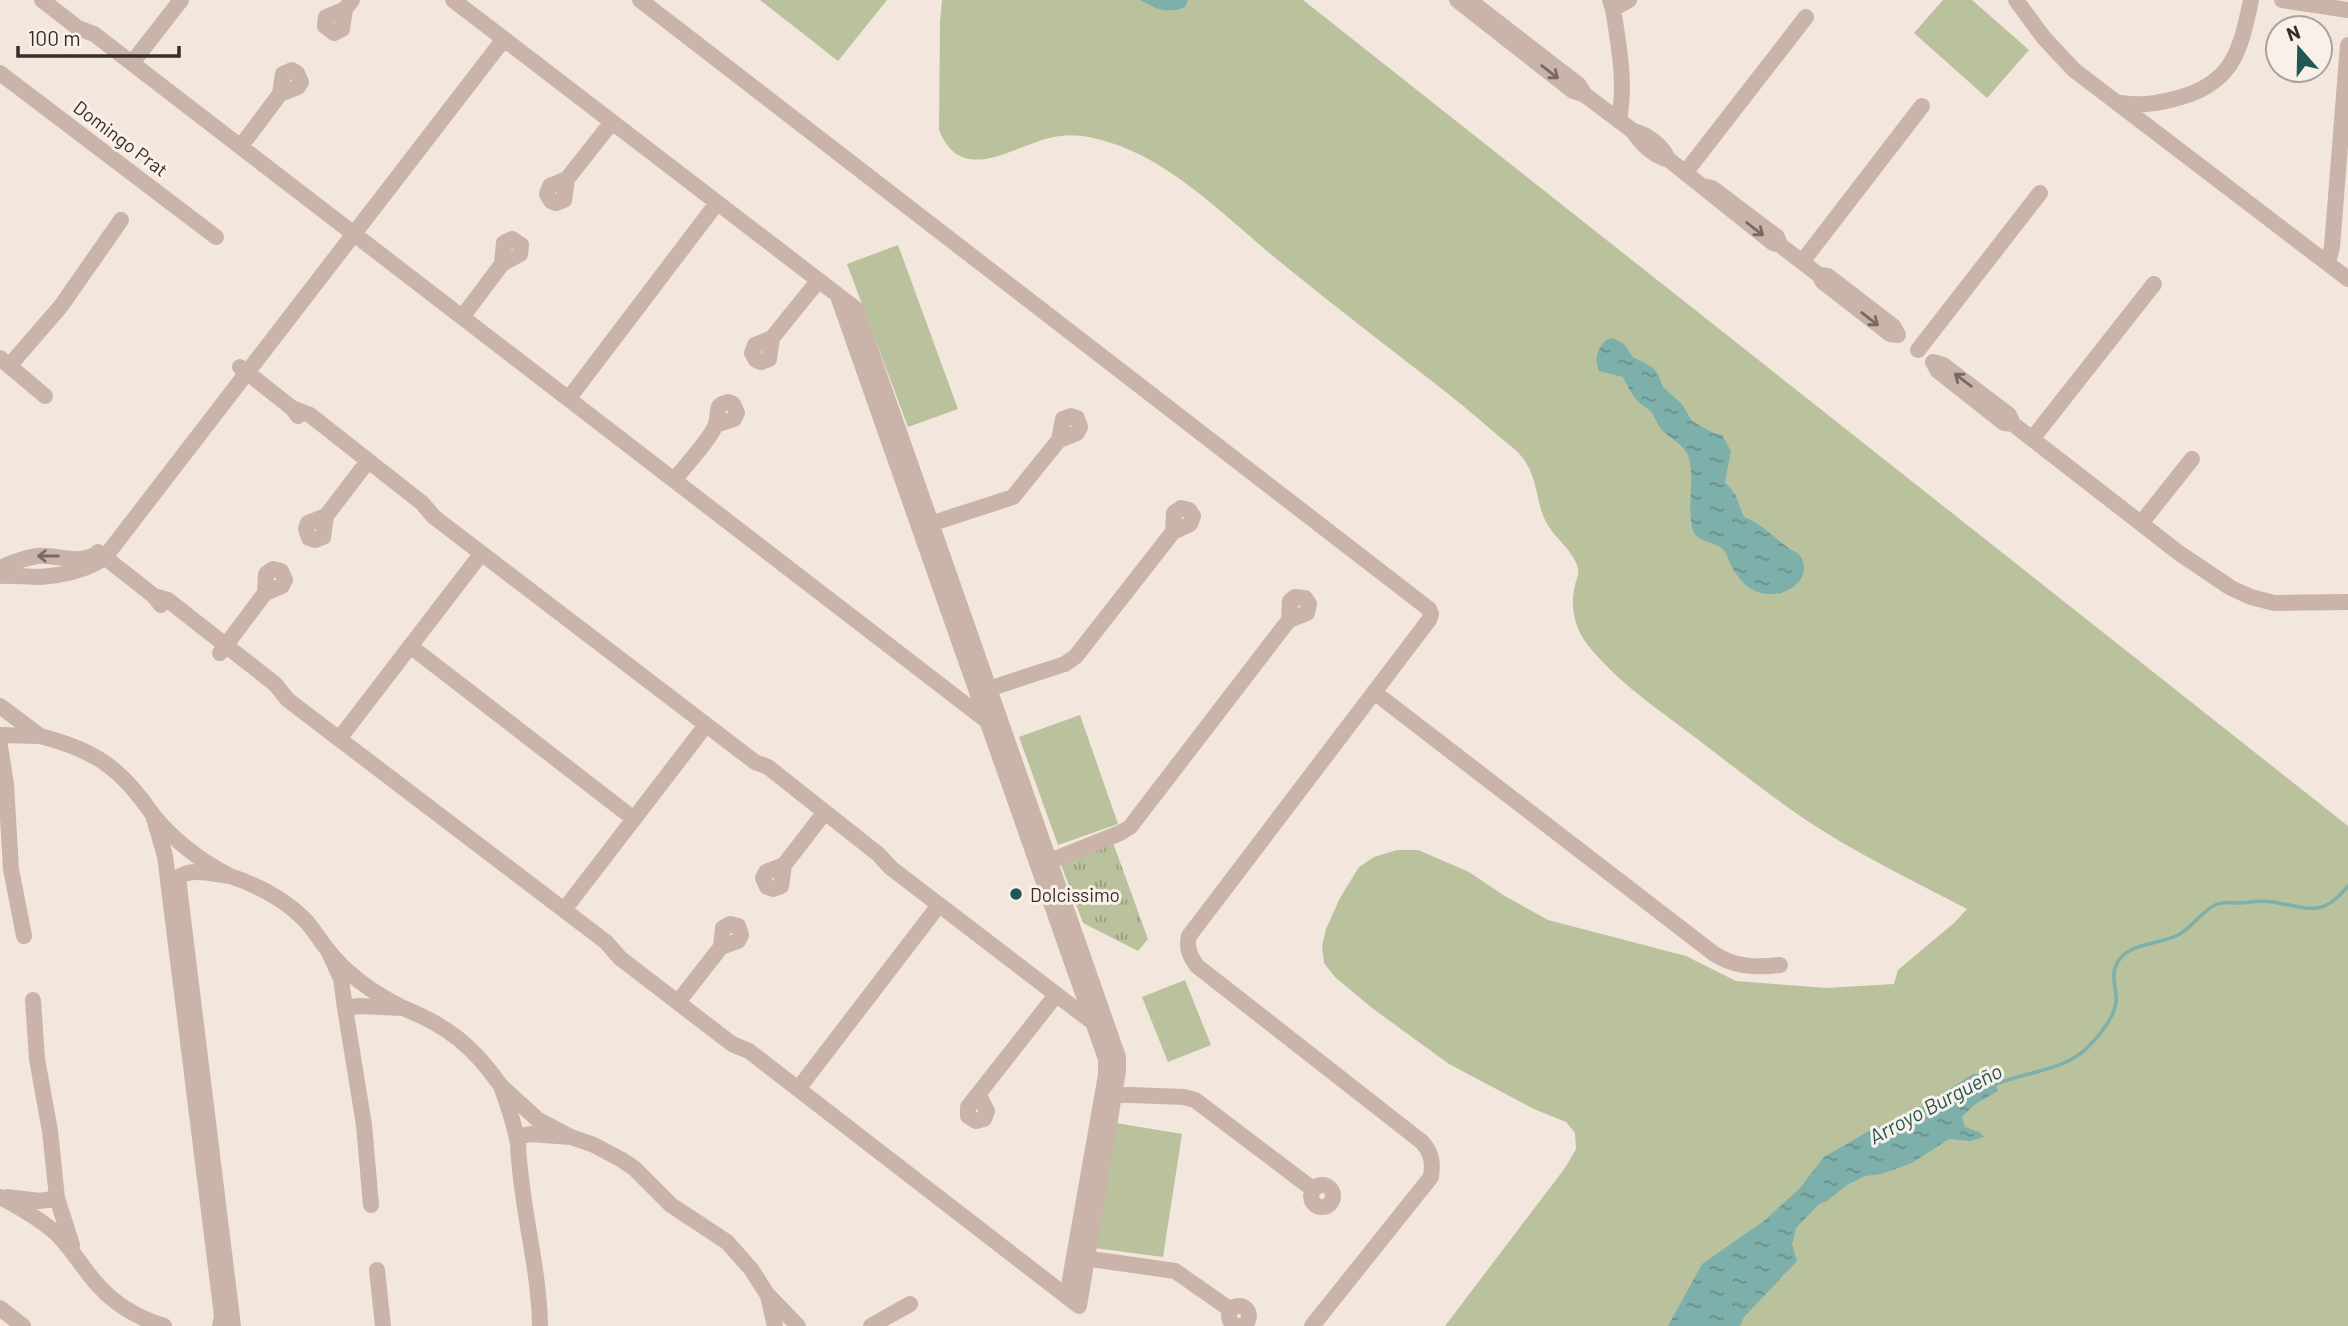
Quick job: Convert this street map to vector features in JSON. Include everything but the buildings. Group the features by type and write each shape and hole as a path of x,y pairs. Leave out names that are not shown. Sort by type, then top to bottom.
{"street":[{"path":"42,0 78,28 94,34"},
{"path":"56,0 85,22 94,34 675,479 977,695 1004,734 1072,944 1083,998 1106,1059 1109,1094"},
{"path":"132,63 181,0"},
{"path":"453,0 838,296 925,526 977,695 1044,864"},
{"path":"640,0 1424,603 1431,614 1189,936 1187,943 1188,951 1197,966 1429,1150 1431,1177 1312,1326"},
{"path":"1457,0 1579,85 1585,95 1633,131 1637,139 1653,152 1668,159 1773,243 1780,244 1819,275 1823,282 1890,334 1898,335 1933,362 1943,365 2009,415 2013,424 2220,582 2251,597 2288,605 2348,602"},
{"path":"1469,0 1525,48"},
{"path":"1619,120 1623,78 1611,5 1629,0"},
{"path":"2016,0 2064,60 2348,279"},
{"path":"2119,103 2140,105 2166,101 2197,92 2218,80 2234,58 2251,0"},
{"path":"2282,0 2348,10"},
{"path":"1685,173 1807,17"},
{"path":"0,576 18,574 40,577 90,565 500,37"},
{"path":"2328,263 2332,247 2348,46"},
{"name":"Domingo Prat","path":"0,73 216,237"},
{"path":"241,146 280,94"},
{"path":"1802,262 1922,106"},
{"path":"567,179 612,122"},
{"path":"1918,349 2040,193"},
{"path":"569,398 717,203"},
{"path":"46,396 5,361 61,306 121,220"},
{"path":"463,316 502,264"},
{"path":"772,338 818,281"},
{"path":"2032,439 2154,284"},
{"path":"0,568 36,556 83,559 100,554 154,596 163,608 223,649 268,691 288,700 606,942 625,951 681,999 738,1037 749,1051 1073,1302 1109,1094 1119,1063 1111,1036 1083,998 1056,995 891,869 878,854 822,816 768,767 755,762 481,554 434,517 422,503 365,465 310,415 292,408 243,370"},
{"path":"675,479 716,425"},
{"path":"925,526 1013,497 1059,440"},
{"path":"2142,522 2192,459"},
{"path":"326,516 365,465"},
{"path":"977,695 1065,664 1076,656 1173,532"},
{"path":"339,739 481,554"},
{"path":"223,649 265,593"},
{"path":"1044,864 1130,827 1289,620"},
{"path":"410,646 634,819"},
{"path":"1374,692 1713,953 1740,965 1780,965"},
{"path":"24,936 11,869 1,738 6,710 40,736"},
{"path":"987,720 1004,734"},
{"path":"564,910 706,725"},
{"path":"1,738 40,736 72,745 100,759 129,783 153,815 188,850 229,876 263,889 294,909 306,920 328,950 363,984 403,1008 454,1033 479,1056 525,1124 521,1184 539,1295 540,1326"},
{"path":"153,815 166,860 222,1316 220,1326"},
{"path":"784,865 822,816"},
{"path":"166,860 188,850"},
{"path":"188,850 182,874 178,878 233,1326"},
{"path":"166,860 182,874 229,876"},
{"path":"798,1089 939,905"},
{"path":"681,999 721,947"},
{"path":"328,950 343,990 364,1125 370,1205"},
{"path":"343,990 363,984"},
{"path":"363,984 364,1006"},
{"path":"978,1094 1056,995"},
{"path":"33,1000 37,1059 50,1132 53,1204 77,1257"},
{"path":"345,1008 403,1008"},
{"path":"1094,1024 1111,1036"},
{"path":"1109,1094 1184,1097 1195,1100 1314,1190"},
{"path":"525,1124 594,1145 634,1168 671,1205 721,1237 739,1253 767,1294 797,1326"},
{"path":"0,1197 53,1204"},
{"path":"0,1197 41,1222 77,1257 114,1301 135,1315 164,1326"},
{"path":"41,1222 53,1204"},
{"path":"41,1222 53,1204"},
{"path":"1081,1257 1171,1270 1182,1274 1231,1310"},
{"path":"377,1270 383,1326"},
{"path":"767,1294 775,1326"},
{"path":"871,1326 910,1304"},
{"path":"0,1308 23,1326"},
{"path":"783,1326 797,1326"}],"green space":[{"path":"760,0 887,0 838,61"},
{"path":"942,0 1303,0 2348,826 2348,1326 1445,1326 1565,1168 1576,1149 1575,1133 1566,1122 1534,1109 1449,1064 1372,1008 1335,977 1324,963 1322,946 1326,929 1340,898 1359,867 1374,857 1397,850 1418,850 1469,872 1548,920 1686,956 1736,981 1826,988 1894,984 1898,970 1967,909 1863,855 1803,818 1650,703 1610,669 1587,644 1579,630 1574,616 1573,600 1577,565 1545,520 1532,476 1522,457 1466,408 1172,173 1130,150 1084,136 1060,136 977,160 962,157 949,148 939,130"},
{"path":"1943,0 1972,0 2029,50 1987,98 1914,33"},
{"path":"898,245 958,409 908,427 847,264"},
{"path":"1080,715 1118,824 1058,845 1019,737"},
{"path":"1112,840 1148,939 1138,951 1083,923 1060,862"},
{"path":"1185,980 1211,1045 1168,1062 1142,997"},
{"path":"1116,1123 1182,1134 1163,1257 1095,1248"}],"water":[{"path":"1140,0 1188,0 1185,7 1167,10"},
{"path":"1613,338 1624,344 1633,357 1652,367 1663,387 1682,404 1692,421 1722,435 1731,451 1725,482 1735,494 1744,517 1761,526 1800,556 1804,570 1802,577 1793,587 1772,594 1752,589 1738,576 1722,549 1696,535 1691,518 1691,469 1687,453 1661,429 1651,412 1632,394 1623,377 1599,371 1599,351 1606,340"},
{"path":"1992,1073 1998,1091 1974,1105 1962,1117 1965,1127 1984,1137 1970,1141 1949,1139 1912,1163 1881,1174 1865,1176 1819,1204 1796,1228 1792,1244 1797,1261 1744,1317 1740,1326 1668,1326 1702,1264 1764,1221 1800,1188 1824,1157 1874,1128 1909,1115 1973,1074"}],"waterway":[{"name":"Arroyo Burgueño","path":"1994,1085 2067,1062 2087,1048 2103,1030 2115,1009 2115,968 2126,953 2142,945 2178,935 2218,904 2265,901 2306,908 2322,907 2339,896 2348,886"}],"place":[{"name":"Dolcissimo","path":"1016,894"}]}
